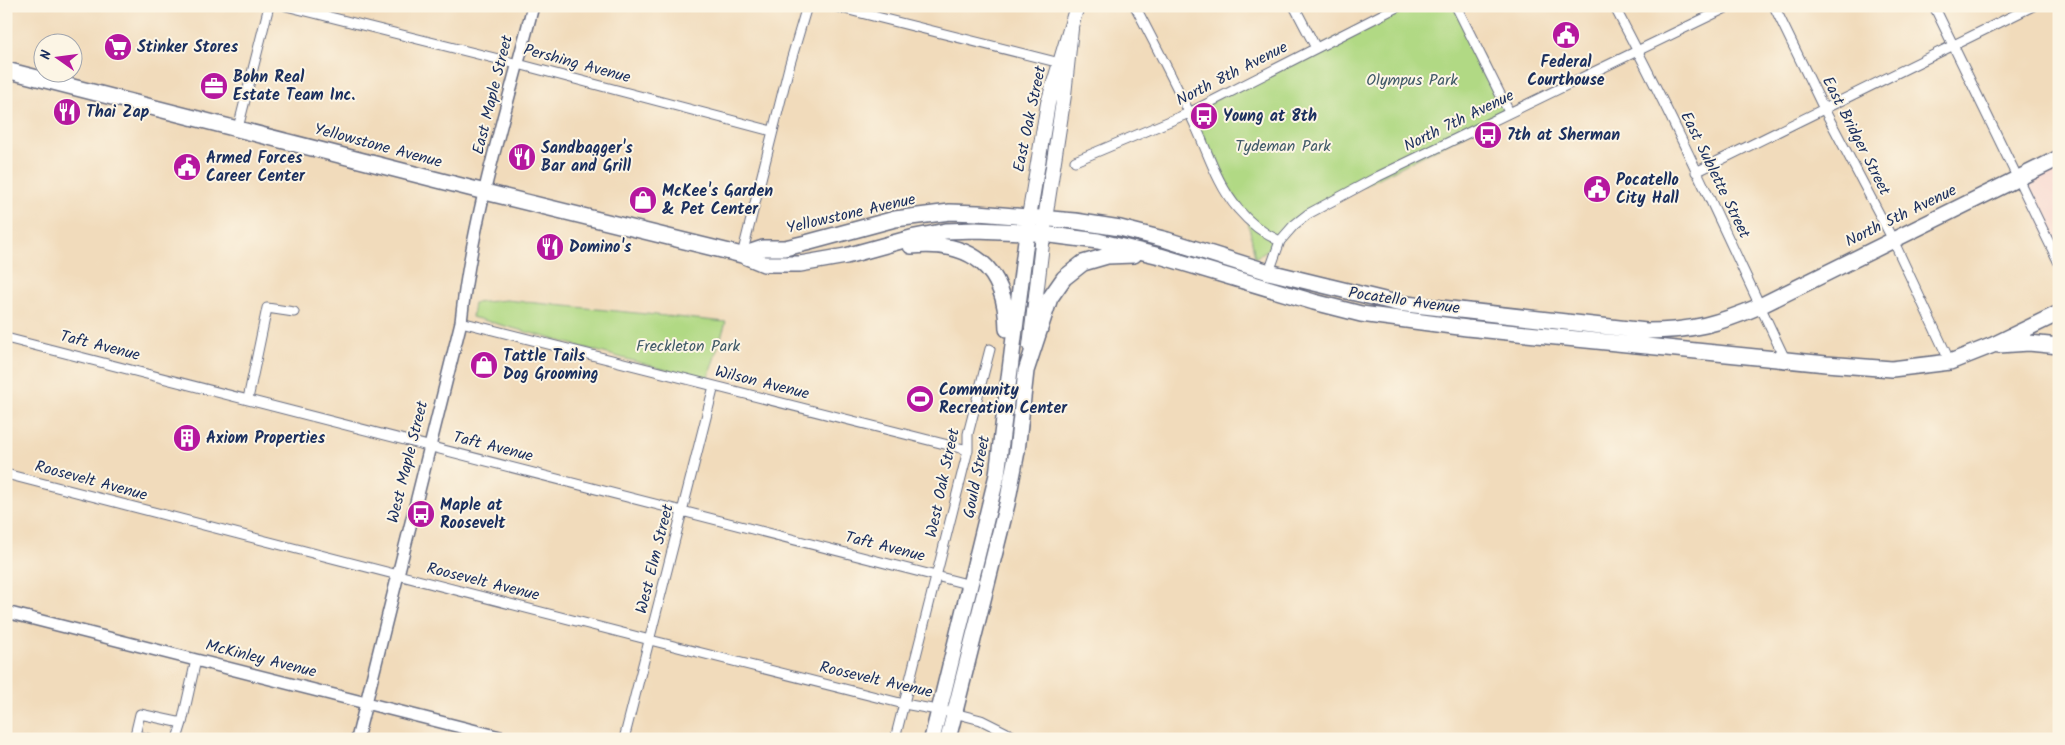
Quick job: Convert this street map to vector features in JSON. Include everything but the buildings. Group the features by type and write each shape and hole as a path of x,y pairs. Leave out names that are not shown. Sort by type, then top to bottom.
{"main road":[{"name":"East Oak Street","path":"1046,219 1064,64 1077,6"},
{"name":"East Oak Street","path":"1028,225 1043,127 1064,64"},
{"name":"Yellowstone Avenue","path":"6,70 485,192 742,255 764,264 800,264 837,258 915,237 946,231 1028,225"},
{"name":"North 5th Avenue","path":"1760,306 2059,158"},
{"name":"Yellowstone Avenue","path":"742,255 763,248 785,248 920,214 978,212 1028,225"},
{"name":"Pocatello Avenue","path":"1028,225 1046,219 1120,228 1167,240 1269,272 1397,304 1646,331 1694,328 1726,321 1760,306"},
{"name":"Gould Street","path":"932,739 947,711 1007,504 1017,451 1046,219"},
{"name":"Pocatello Avenue","path":"1028,225 1044,234 1098,241 1160,256 1330,307 1379,317 1892,369 1950,362 1993,345"},
{"name":"Gould Street","path":"948,739 947,711 971,585 997,475 1028,225"},
{"path":"874,248 930,244 942,245 963,251 990,270 1001,288 1007,313 1008,397"},
{"path":"1026,371 1050,298 1058,284 1071,270 1096,258 1107,256 1160,256"},
{"path":"1993,345 2059,313"},
{"path":"1993,345 2029,343 2059,346"}],"street":[{"path":"238,128 269,6"},
{"name":"Pershing Avenue","path":"286,6 518,64 772,131"},
{"name":"East Maple Street","path":"485,192 533,6"},
{"path":"742,255 788,67 807,6"},
{"path":"834,6 1064,64"},
{"path":"1136,6 1225,191 1248,220 1271,237 1280,241"},
{"path":"1294,6 1316,48"},
{"name":"North 8th Avenue","path":"1075,161 1189,113 1399,6"},
{"path":"1456,6 1509,112"},
{"name":"East Sublette Street","path":"1614,6 1730,239 1785,359"},
{"name":"North 7th Avenue","path":"1264,287 1280,241 1294,224 1308,214 1509,112 1638,52 1730,6"},
{"name":"East Bridger Street","path":"1774,6 1824,109 1893,240 1950,362"},
{"path":"1934,6 2059,262"},
{"path":"1696,172 2033,6"},
{"name":"West Maple Street","path":"357,739 460,322 465,283 485,192"},
{"path":"248,399 267,308 294,312"},
{"name":"Wilson Avenue","path":"460,322 968,450"},
{"name":"Taft Avenue","path":"6,338 971,585"},
{"name":"West Oak Street","path":"895,739 968,450 968,434 990,349"},
{"name":"West Elm Street","path":"624,739 714,386"},
{"name":"Roosevelt Avenue","path":"6,474 396,576 904,704 947,711 981,720 1011,735 1014,739"},
{"name":"McKinley Avenue","path":"6,612 508,739"},
{"path":"177,739 196,660"},
{"path":"150,739 135,735 140,714 182,723"}],"shaded area":[{"path":"2059,158 2059,263 2017,178"}],"green space":[{"path":"1399,6 1456,6 1509,112 1308,214 1280,241 1255,258 1248,220 1237,208 1189,113"},
{"name":"Freckleton Park","path":"506,300 726,322 707,381 472,317 474,303"}],"place":[{"name":"Federal Courthouse","path":"1566,35"},
{"name":"Stinker Stores","path":"118,47"},
{"name":"Bohn Real Estate Team Inc.","path":"214,86"},
{"name":"Thai Zap","path":"67,112"},
{"name":"Young at 8th","path":"1204,116"},
{"name":"7th at Sherman","path":"1488,135"},
{"name":"Sandbagger's Bar and Grill","path":"522,157"},
{"name":"Armed Forces Career Center","path":"187,167"},
{"name":"Pocatello City Hall","path":"1597,189"},
{"name":"McKee's Garden & Pet Center","path":"643,200"},
{"name":"Domino's","path":"550,247"},
{"name":"Tattle Tails Dog Grooming","path":"484,365"},
{"name":"Community Recreation Center","path":"920,399"},
{"name":"Axiom Properties","path":"187,438"},
{"name":"Maple at Roosevelt","path":"421,514"}],"park label":[{"name":"Olympus Park","path":"1412,80"},
{"name":"Tydeman Park","path":"1283,146"}]}
